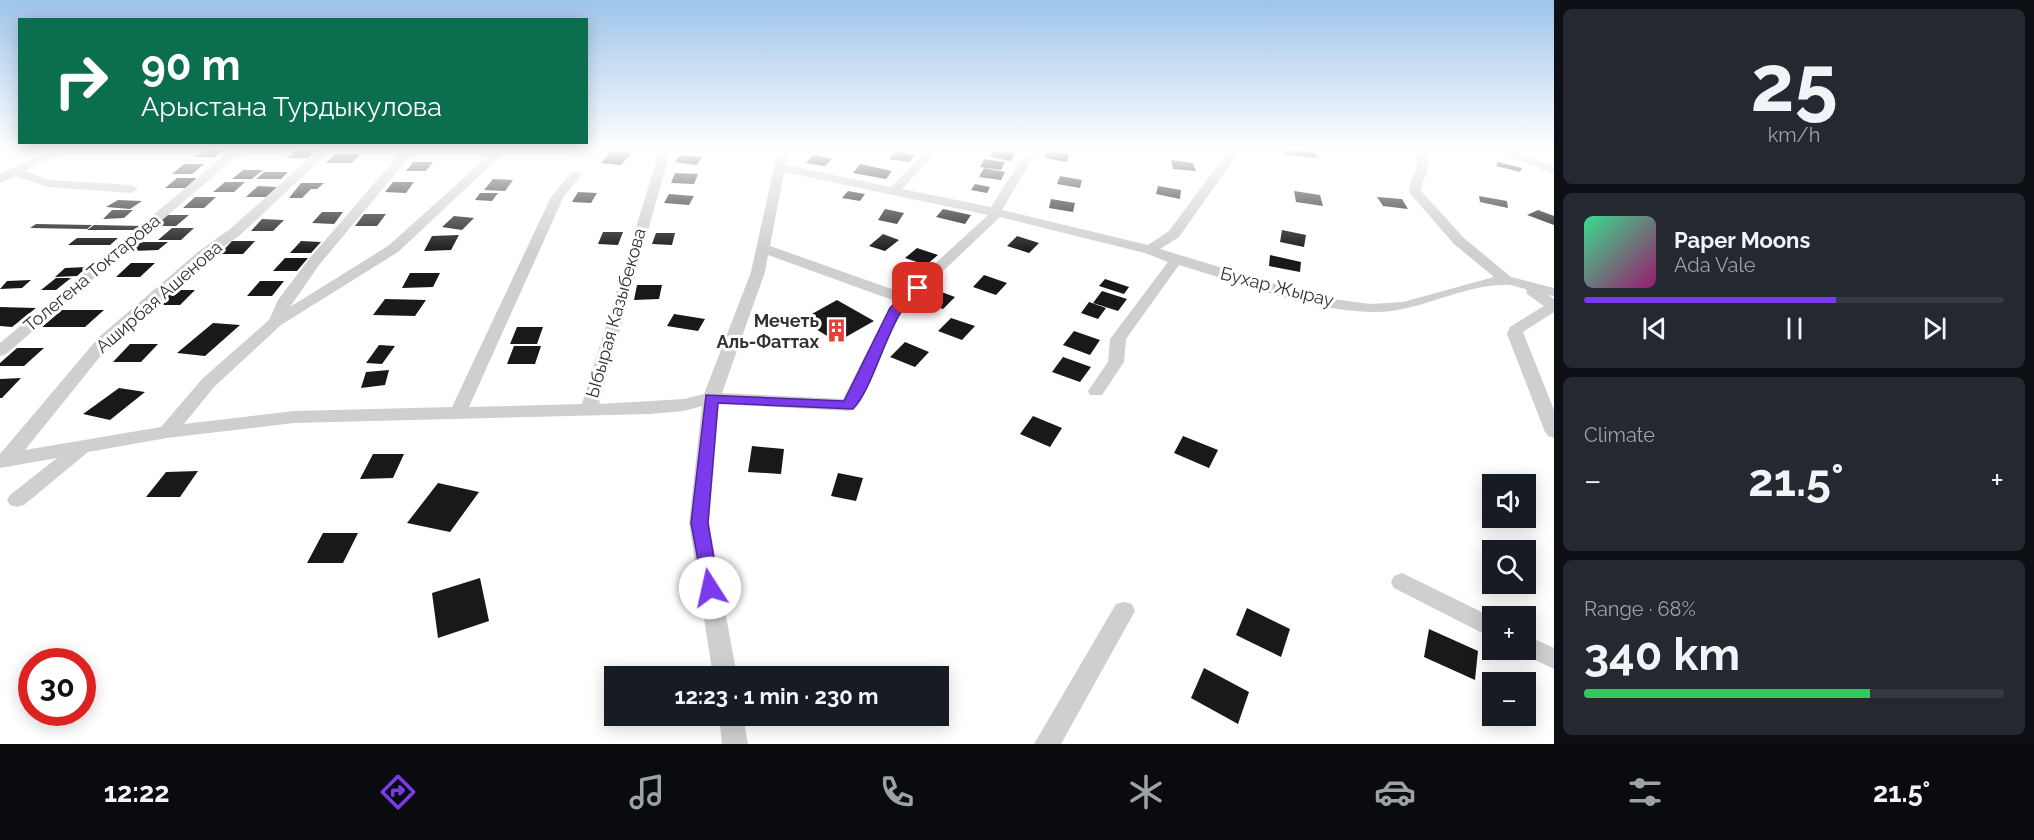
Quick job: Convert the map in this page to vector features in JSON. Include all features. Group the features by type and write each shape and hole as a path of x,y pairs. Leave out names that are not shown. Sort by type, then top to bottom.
{"street":[{"path":"58,184 132,189"},
{"name":"Толегена Токтарова","path":"0,351 198,184"},
{"name":"Аширбая Ашенова","path":"4,461 105,340 203,255 235,232 288,184"},
{"path":"276,322 285,300 381,184"},
{"path":"167,432 208,383 276,322 393,249 464,184"},
{"path":"458,412 557,197 567,184"},
{"name":"Ыбырая Казыбекова","path":"590,409 655,184"},
{"path":"723,666 699,523 711,398 758,272 775,184"},
{"name":"Бухар Жырау","path":"865,184 1150,250 1176,260 1317,301 1370,308 1404,306 1487,282 1513,281 1554,292"},
{"path":"895,190 901,184"},
{"path":"4,461 167,432 294,417 650,408 684,405 711,398 848,405 854,399 873,353 896,308 996,213 1013,184"},
{"path":"1150,250 1174,234 1211,184"},
{"path":"1416,184 1415,192 1459,241 1513,281 1552,305 1515,330 1515,334 1554,432"},
{"path":"762,248 905,299"},
{"path":"1096,391 1116,362 1118,339 1176,260"},
{"path":"17,500 84,446"},
{"path":"1402,582 1482,623"},
{"path":"1047,744 1124,611"},
{"path":"1536,650 1554,659"},
{"path":"732,726 735,744"}],"building":[{"path":"170,184 190,184 185,188 165,188"},
{"path":"223,184 243,184 234,192 213,192"},
{"path":"300,184 323,184 317,189 311,189 302,198 289,198"},
{"path":"392,184 413,184 406,193 385,192"},
{"path":"489,184 510,184 505,191 484,190"},
{"path":"975,184 990,187 987,193 971,190"},
{"path":"1057,184 1081,184 1080,188"},
{"path":"258,186 277,187 266,197 246,197"},
{"path":"1158,186 1181,190 1180,199 1156,194"},
{"path":"848,191 865,194 860,201 842,198"},
{"path":"1294,191 1320,195 1323,206 1296,202"},
{"path":"578,192 597,193 591,203 572,202"},
{"path":"480,193 498,193 492,201 475,200"},
{"path":"669,194 694,196 689,205 664,203"},
{"path":"1479,196 1507,201 1508,208 1480,202"},
{"path":"195,197 216,197 204,208 183,208"},
{"path":"1377,197 1402,199 1408,209 1383,206"},
{"path":"1051,199 1075,203 1073,212 1049,208"},
{"path":"118,200 142,201 130,209 106,207"},
{"path":"885,209 904,213 897,224 878,220"},
{"path":"943,209 971,215 965,224 936,217"},
{"path":"112,210 133,210 124,218 103,219"},
{"path":"1538,210 1554,216 1554,225 1527,215"},
{"path":"322,212 343,212 334,224 312,223"},
{"path":"364,214 386,214 377,226 355,226"},
{"path":"167,215 189,215 176,226 154,226"},
{"path":"454,216 474,218 462,230 442,227"},
{"path":"262,219 284,220 273,231 251,231"},
{"path":"36,224 92,225 87,229 30,228"},
{"path":"94,225 143,226 138,230 87,230"},
{"path":"172,228 194,228 181,240 158,240"},
{"path":"1282,230 1306,235 1304,247 1280,242"},
{"path":"603,232 623,232 618,245 598,244"},
{"path":"656,233 675,233 672,245 652,244"},
{"path":"883,234 899,240 885,251 869,246"},
{"path":"459,235 451,250 424,251 432,236"},
{"path":"1017,236 1039,243 1029,253 1007,246"},
{"path":"77,238 118,238 110,245 68,245"},
{"path":"232,241 255,241 243,254 220,254"},
{"path":"301,241 321,242 311,253 290,253"},
{"path":"141,242 168,242 158,250 131,251"},
{"path":"917,248 938,255 926,265 905,258"},
{"path":"1270,255 1301,262 1300,272 1269,266"},
{"path":"285,258 308,258 297,271 273,271"},
{"path":"131,263 155,263 140,277 116,277"},
{"path":"87,267 77,276 55,277 65,268"},
{"path":"410,273 440,273 433,287 402,288"},
{"path":"984,275 1007,283 996,295 973,287"},
{"path":"56,278 71,278 56,290 41,290"},
{"path":"1105,279 1129,287 1124,294 1099,286"},
{"path":"31,280 22,288 0,289 7,281"},
{"path":"260,281 284,281 272,296 247,296"},
{"path":"637,285 662,285 659,299 634,300"},
{"path":"933,289 955,297 943,309 920,301"},
{"path":"170,290 195,290 180,305 155,305"},
{"path":"1102,291 1127,299 1118,311 1093,303"},
{"path":"385,299 426,300 415,316 373,315"},
{"name":"Мечеть Аль-Фаттах","path":"837,300 874,321 837,342 801,320"},
{"path":"1089,302 1106,308 1098,319 1081,313"},
{"path":"0,307 36,308 12,327 0,326"},
{"path":"62,310 104,310 85,327 42,327"},
{"path":"674,314 705,319 698,331 667,326"},
{"path":"951,318 975,326 962,340 938,331"},
{"path":"213,323 240,325 205,356 177,353"},
{"path":"517,327 543,327 537,344 510,344"},
{"path":"1074,331 1100,340 1090,355 1063,345"},
{"path":"905,342 929,352 915,367 890,357"},
{"path":"130,344 158,344 141,362 113,362"},
{"path":"379,345 395,346 382,364 366,363"},
{"path":"514,346 541,346 535,364 507,364"},
{"path":"17,348 44,348 24,366 0,366 0,363"},
{"path":"1063,357 1091,367 1080,382 1052,372"},
{"path":"389,370 385,385 361,388 366,372"},
{"path":"21,378 2,398 0,398 0,379"},
{"path":"119,388 145,392 110,420 83,414"},
{"path":"1033,416 1062,428 1050,447 1020,434"},
{"path":"1183,436 1218,450 1209,468 1174,453"},
{"path":"752,446 784,449 781,474 748,472"},
{"path":"373,454 404,454 393,478 360,479"},
{"path":"198,471 180,497 146,497 166,472"},
{"path":"838,473 863,478 856,501 831,496"},
{"path":"438,483 479,492 450,532 407,523"},
{"path":"323,533 358,533 343,563 307,563"},
{"path":"480,578 489,621 438,638 432,593"},
{"path":"1247,608 1290,629 1281,657 1236,635"},
{"path":"1429,629 1478,651 1475,680 1424,657"},
{"path":"1204,668 1249,692 1238,724 1191,698"}],"place":[{"name":"Мечеть Аль-Фаттах","path":"837,331"}],"route":[{"path":"710,588 699,523 711,398 848,405 854,399 873,353 896,308 918,288"}]}
